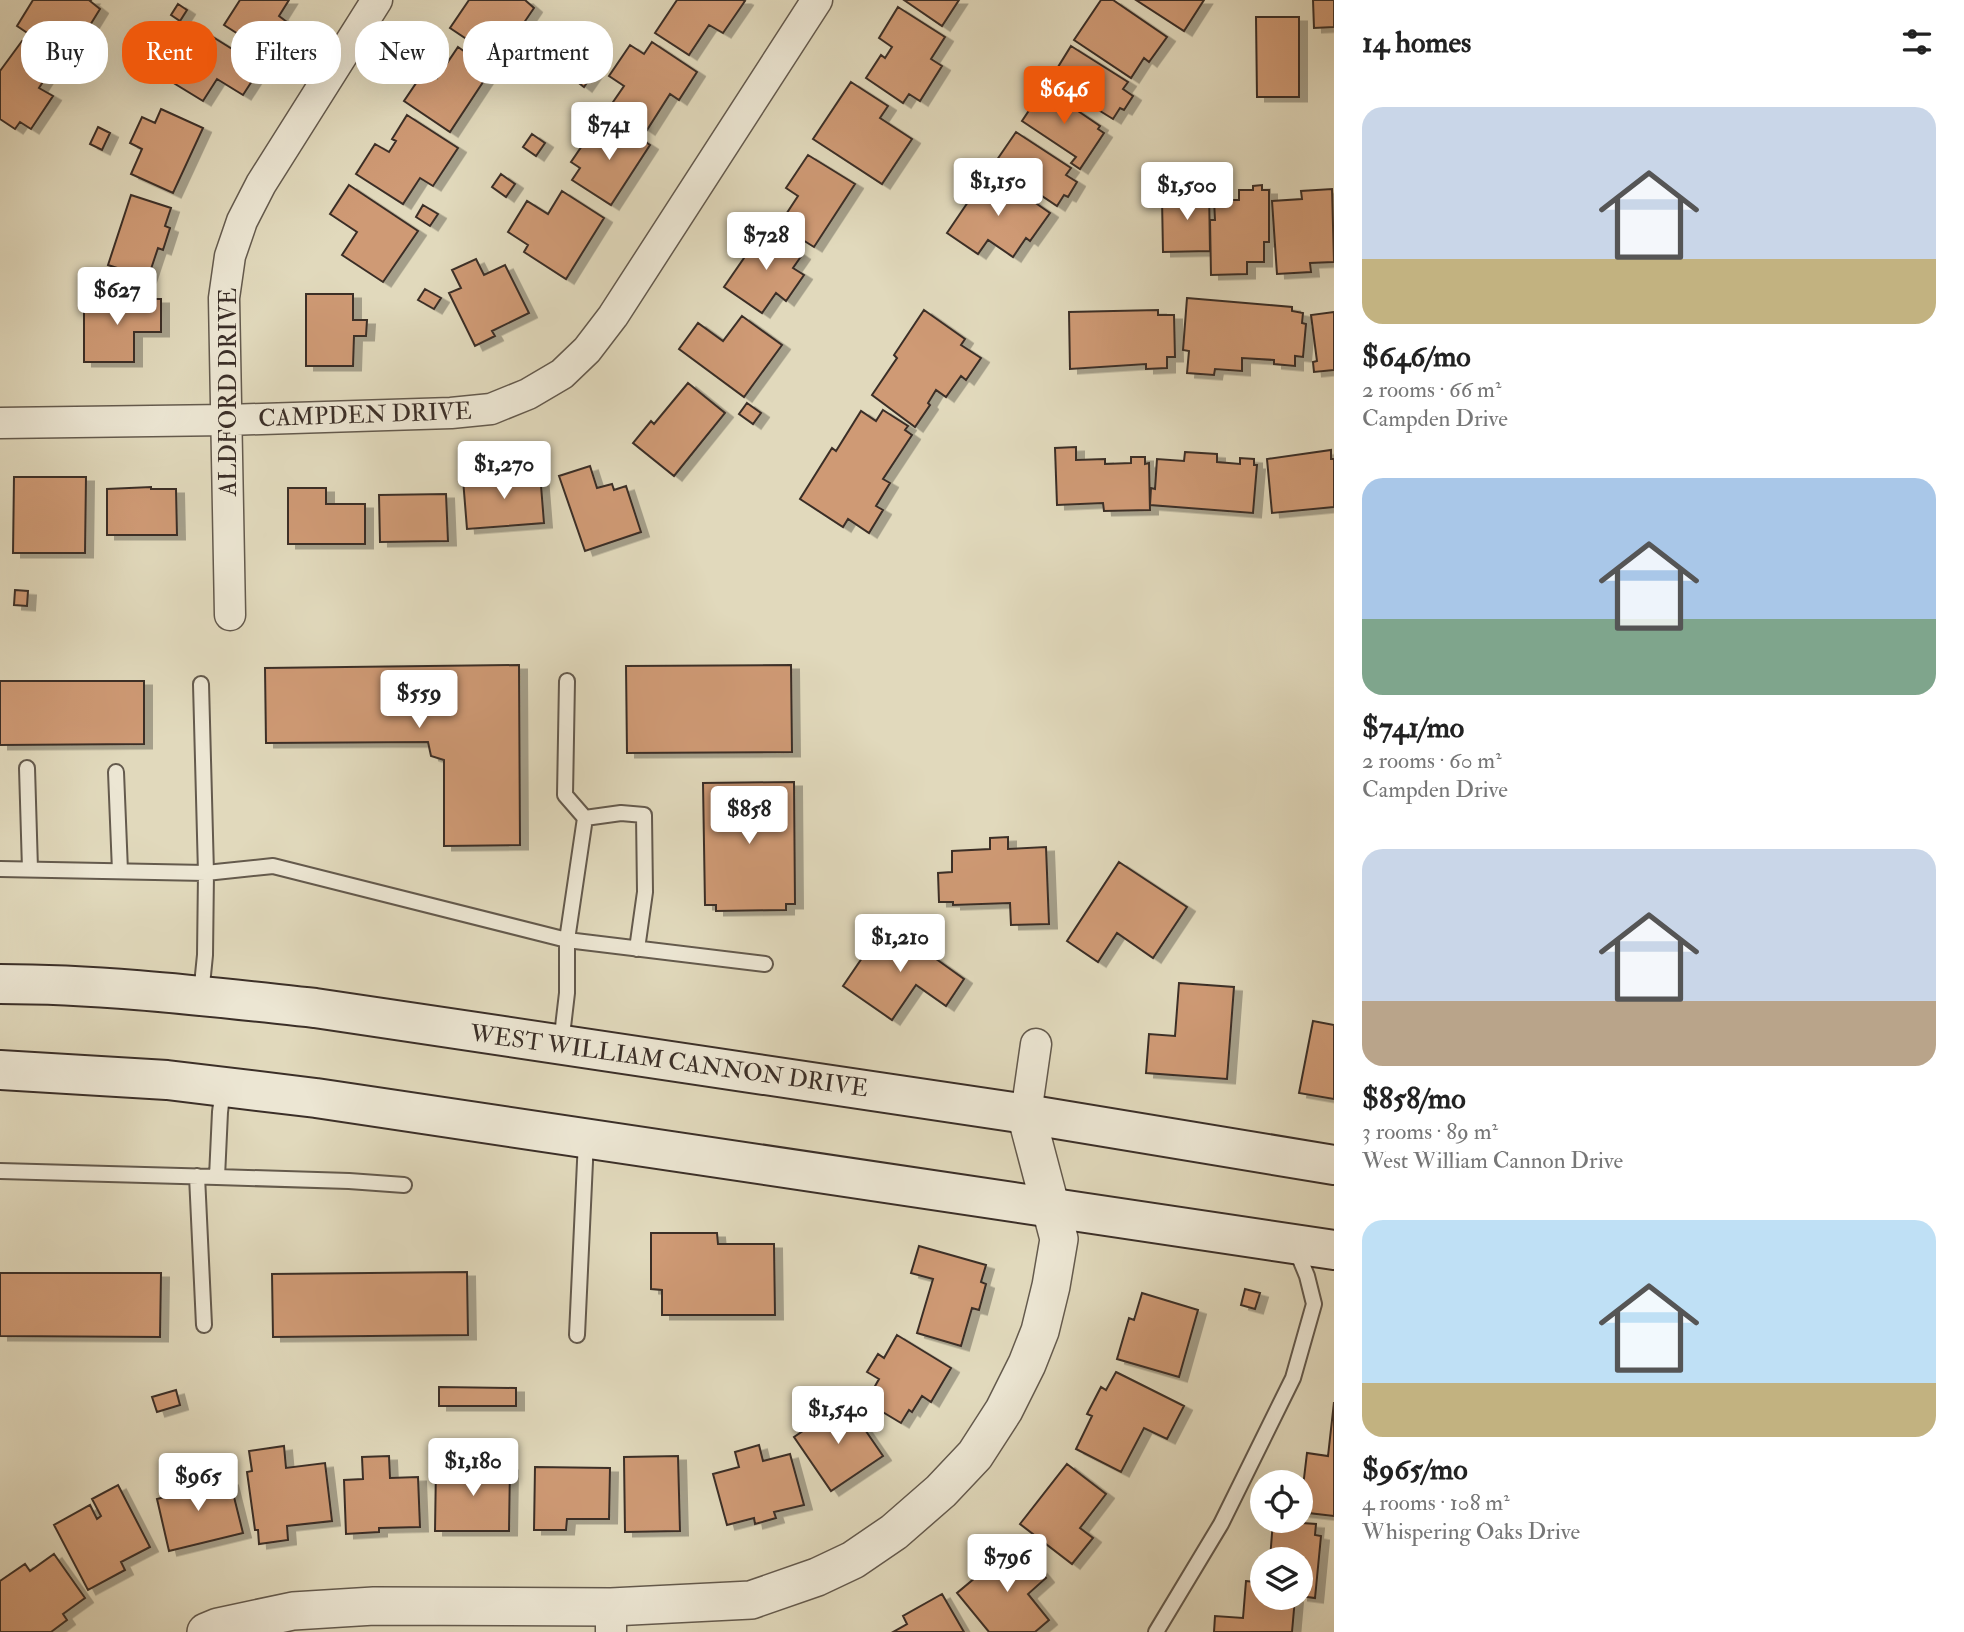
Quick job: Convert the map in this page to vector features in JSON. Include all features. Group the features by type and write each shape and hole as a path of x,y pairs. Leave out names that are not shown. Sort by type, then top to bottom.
{"main road":[{"name":"WEST WILLIAM CANNON DRIVE","path":"0,984 201,996 315,1008 1026,1114 1334,1165"},
{"path":"0,1070 167,1080 316,1098 1334,1250"}],"street":[{"name":"ALDFORD DRIVE","path":"230,615 224,298 230,256 242,221 261,184 377,0"},
{"name":"CAMPDEN DRIVE","path":"0,423 451,413 491,409 528,394 562,374 587,350 613,316 817,0"},
{"path":"206,1632 218,1627 307,1610 374,1606 611,1620 751,1600 817,1577 853,1560 894,1532 941,1492 975,1455 1004,1410 1040,1332 1059,1239 1026,1114 1035,1044"}],"lane":[{"path":"561,1045 567,993 568,940 585,818 565,795 566,681"},
{"path":"201,684 206,873 205,955 201,996"},
{"path":"27,768 30,869"},
{"path":"116,772 120,871"},
{"path":"585,818 621,813 644,815 645,891 637,949"},
{"path":"0,869 206,873 273,866 568,940 765,964"},
{"path":"217,1177 223,1087"},
{"path":"577,1335 586,1139"},
{"path":"0,1171 404,1185"},
{"path":"197,1176 205,1325"},
{"path":"1156,1632 1221,1524 1293,1378 1314,1304 1307,1276 1294,1244"}],"building":[{"path":"33,0 91,0 100,9 93,21 21,21 21,29 17,26"},
{"path":"240,0 289,0 279,16 286,21 231,21 231,29 224,25"},
{"path":"469,0 525,0 534,8 525,21 463,21 463,37 450,28"},
{"path":"677,0 745,1 723,33 709,25 689,55 655,33"},
{"path":"904,0 959,0 942,26"},
{"path":"1101,0 1113,0 1167,37 1149,62 1144,58 1131,78 1074,40"},
{"path":"1136,0 1204,0 1184,31"},
{"path":"1313,0 1334,0 1334,27 1314,28"},
{"path":"178,4 187,10 180,21 171,15"},
{"path":"898,7 945,37 931,59 942,66 920,101 909,94 903,103 866,78 881,55 885,58 892,47 879,38"},
{"path":"1256,17 1299,17 1299,97 1257,97"},
{"path":"217,40 231,48 231,84 250,84 243,95 217,79"},
{"path":"21,42 21,84 42,84 39,88 53,96 31,129 20,122 15,129 0,119 0,71"},
{"path":"652,42 697,72 679,100 670,94 647,130 611,105 624,86 613,79 613,70 630,45 644,54"},
{"path":"1071,46 1128,82 1123,89 1133,96 1124,110 1120,108 1113,119 1050,80"},
{"path":"458,47 463,50 463,84 482,84 450,132 404,101 416,84 449,84 449,60"},
{"path":"851,82 888,106 880,118 912,139 882,184 813,139"},
{"path":"175,84 214,84 203,101"},
{"path":"1044,88 1100,126 1098,129 1104,133 1080,169 1071,163 1076,157 1022,121"},
{"path":"161,109 203,128 173,193 131,174 142,149 130,143 142,117 155,123"},
{"path":"407,115 458,148 433,186 420,178 403,204 356,174 375,144 389,152 396,141 392,139"},
{"path":"612,120 650,145 611,205 572,180 580,168 571,162 586,140 595,146"},
{"path":"98,127 110,133 102,150 90,144"},
{"path":"1016,132 1071,168 1066,175 1077,182 1068,197 1064,195 1057,206 1024,184 1020,190 990,170"},
{"path":"532,134 545,143 536,156 523,147"},
{"path":"808,155 855,184 814,247 779,225 798,196 786,188"},
{"path":"501,174 515,184 506,197 492,187"},
{"path":"987,174 1006,186 1008,184 1050,213 1030,241 1026,238 1013,257 988,240 978,254 947,233"},
{"path":"349,185 418,231 383,282 342,255 357,232 330,214"},
{"path":"1262,185 1262,190 1269,190 1269,242 1264,242 1264,262 1247,262 1247,274 1211,275 1210,220 1215,220 1214,200 1239,200 1239,190 1253,190 1253,186"},
{"path":"1209,189 1210,251 1163,252 1162,199 1178,199 1177,190"},
{"path":"1332,189 1334,262 1310,263 1311,272 1277,274 1272,201 1302,199 1301,191"},
{"path":"562,191 604,218 566,279 524,252 528,245 508,232 527,201 548,214"},
{"path":"131,195 171,208 165,226 170,228 163,250 158,248 148,278 108,265"},
{"path":"423,205 438,214 430,226 416,217"},
{"path":"764,229 802,255 793,268 804,275 786,301 776,293 762,313 724,287"},
{"path":"476,259 484,275 505,265 529,313 492,331 495,336 475,346 449,293 461,288 452,270"},
{"path":"425,289 441,298 434,309 418,300"},
{"path":"306,294 353,294 353,320 367,320 366,336 354,336 353,366 306,366"},
{"path":"1187,298 1292,307 1292,311 1303,313 1302,323 1306,324 1303,357 1295,356 1295,366 1274,364 1274,360 1242,358 1242,371 1215,369 1214,375 1187,373 1189,351 1183,350"},
{"path":"84,299 161,299 161,332 134,332 134,362 84,362"},
{"path":"924,310 965,339 961,345 981,358 966,380 961,376 946,397 936,390 928,403 930,405 915,427 872,395 897,358 894,355"},
{"path":"1158,310 1158,315 1174,315 1175,357 1167,357 1167,368 1146,369 1146,364 1070,369 1069,312"},
{"path":"1334,312 1334,370 1314,372 1313,362 1317,361 1311,315"},
{"path":"742,316 782,345 744,397 679,349 698,323 723,341"},
{"path":"688,383 725,413 674,476 633,443 651,421 654,424"},
{"path":"747,403 761,413 753,424 739,414"},
{"path":"883,410 908,426 905,430 912,435 883,479 890,483 876,506 883,510 869,533 848,519 843,527 800,499 832,448 836,451 861,411 876,421"},
{"path":"1076,447 1076,460 1105,459 1105,464 1131,463 1131,457 1145,457 1145,464 1149,463 1150,510 1104,511 1103,503 1057,505 1055,448"},
{"path":"1331,450 1331,459 1334,459 1334,507 1272,513 1267,459"},
{"path":"1185,452 1217,454 1217,462 1240,464 1240,458 1254,459 1254,465 1257,465 1253,513 1150,505 1151,488 1155,489 1157,459 1184,461"},
{"path":"590,466 597,488 612,484 614,490 626,486 641,532 585,551 559,476"},
{"path":"540,473 544,523 467,529 463,479"},
{"path":"14,477 86,477 85,553 13,553"},
{"path":"288,488 326,488 326,504 365,504 365,544 288,544"},
{"path":"107,489 176,489 177,535 107,535"},
{"path":"446,494 448,541 380,542 379,495"},
{"path":"15,590 28,591 27,606 14,605"},
{"path":"519,665 520,845 444,846 444,760 431,756 428,742 266,743 265,668"},
{"path":"791,665 792,752 627,753 626,666"},
{"path":"0,681 144,681 144,744 0,745"},
{"path":"794,782 795,904 786,904 786,910 716,911 716,905 705,905 703,783"},
{"path":"1008,837 1008,849 1046,847 1049,924 1011,925 1010,903 953,905 953,902 939,902 938,873 952,872 952,851 990,849 990,838"},
{"path":"1119,862 1187,907 1153,958 1117,933 1098,962 1067,941"},
{"path":"886,923 964,979 946,1006 916,985 892,1020 843,986"},
{"path":"1179,983 1234,987 1227,1079 1146,1073 1149,1034 1175,1036"},
{"path":"1313,1021 1334,1025 1334,1099 1299,1093"},
{"path":"651,1233 717,1233 718,1244 774,1244 775,1315 662,1315 662,1290 651,1289"},
{"path":"919,1246 986,1265 981,1282 986,1284 979,1310 972,1308 961,1346 917,1333 933,1279 911,1273"},
{"path":"467,1272 468,1335 273,1337 272,1274"},
{"path":"0,1273 161,1273 160,1337 0,1336"},
{"path":"1245,1289 1260,1293 1255,1309 1241,1305"},
{"path":"1142,1293 1198,1310 1179,1377 1117,1359 1129,1318 1134,1320"},
{"path":"897,1335 951,1368 931,1402 922,1396 901,1423 866,1402 879,1379 867,1372 878,1354 884,1358"},
{"path":"1116,1372 1184,1406 1167,1439 1144,1428 1121,1472 1076,1449 1092,1416 1087,1414 1101,1387 1106,1390"},
{"path":"439,1387 516,1388 516,1406 439,1406"},
{"path":"176,1390 180,1405 157,1412 152,1397"},
{"path":"846,1402 883,1456 831,1491 794,1437"},
{"path":"1334,1402 1334,1516 1313,1514 1313,1470 1305,1470 1307,1453 1328,1456"},
{"path":"759,1445 763,1461 790,1454 804,1505 774,1512 776,1518 755,1524 754,1518 727,1525 713,1474 739,1467 735,1452"},
{"path":"284,1446 286,1468 325,1463 332,1521 287,1526 288,1540 259,1544 247,1472 252,1471 249,1451"},
{"path":"389,1456 390,1478 418,1477 420,1527 379,1528 379,1532 346,1534 344,1480 363,1479 362,1457"},
{"path":"678,1456 680,1531 625,1532 624,1457"},
{"path":"1067,1464 1106,1494 1080,1528 1093,1538 1072,1564 1020,1524"},
{"path":"436,1466 510,1466 509,1531 435,1531"},
{"path":"535,1467 610,1468 609,1519 567,1519 566,1530 534,1530"},
{"path":"195,1471 199,1488 230,1481 243,1533 169,1551 157,1499 174,1492 171,1477"},
{"path":"118,1485 150,1547 121,1562 125,1570 88,1590 54,1525 90,1505 97,1519 101,1516 92,1499"},
{"path":"1313,1524 1316,1524 1315,1535 1321,1536 1315,1598 1313,1547 1271,1547 1272,1533 1313,1533"},
{"path":"1017,1543 1046,1578 1028,1594 1049,1620 1035,1632 989,1632 957,1593"},
{"path":"54,1554 85,1598 63,1614 67,1620 51,1632 0,1632 0,1581 25,1564 30,1571"},
{"path":"1246,1581 1250,1582 1250,1610 1294,1610 1292,1632 1214,1632 1215,1616 1243,1618"},
{"path":"942,1594 964,1632 893,1632 907,1624 903,1616"}]}
